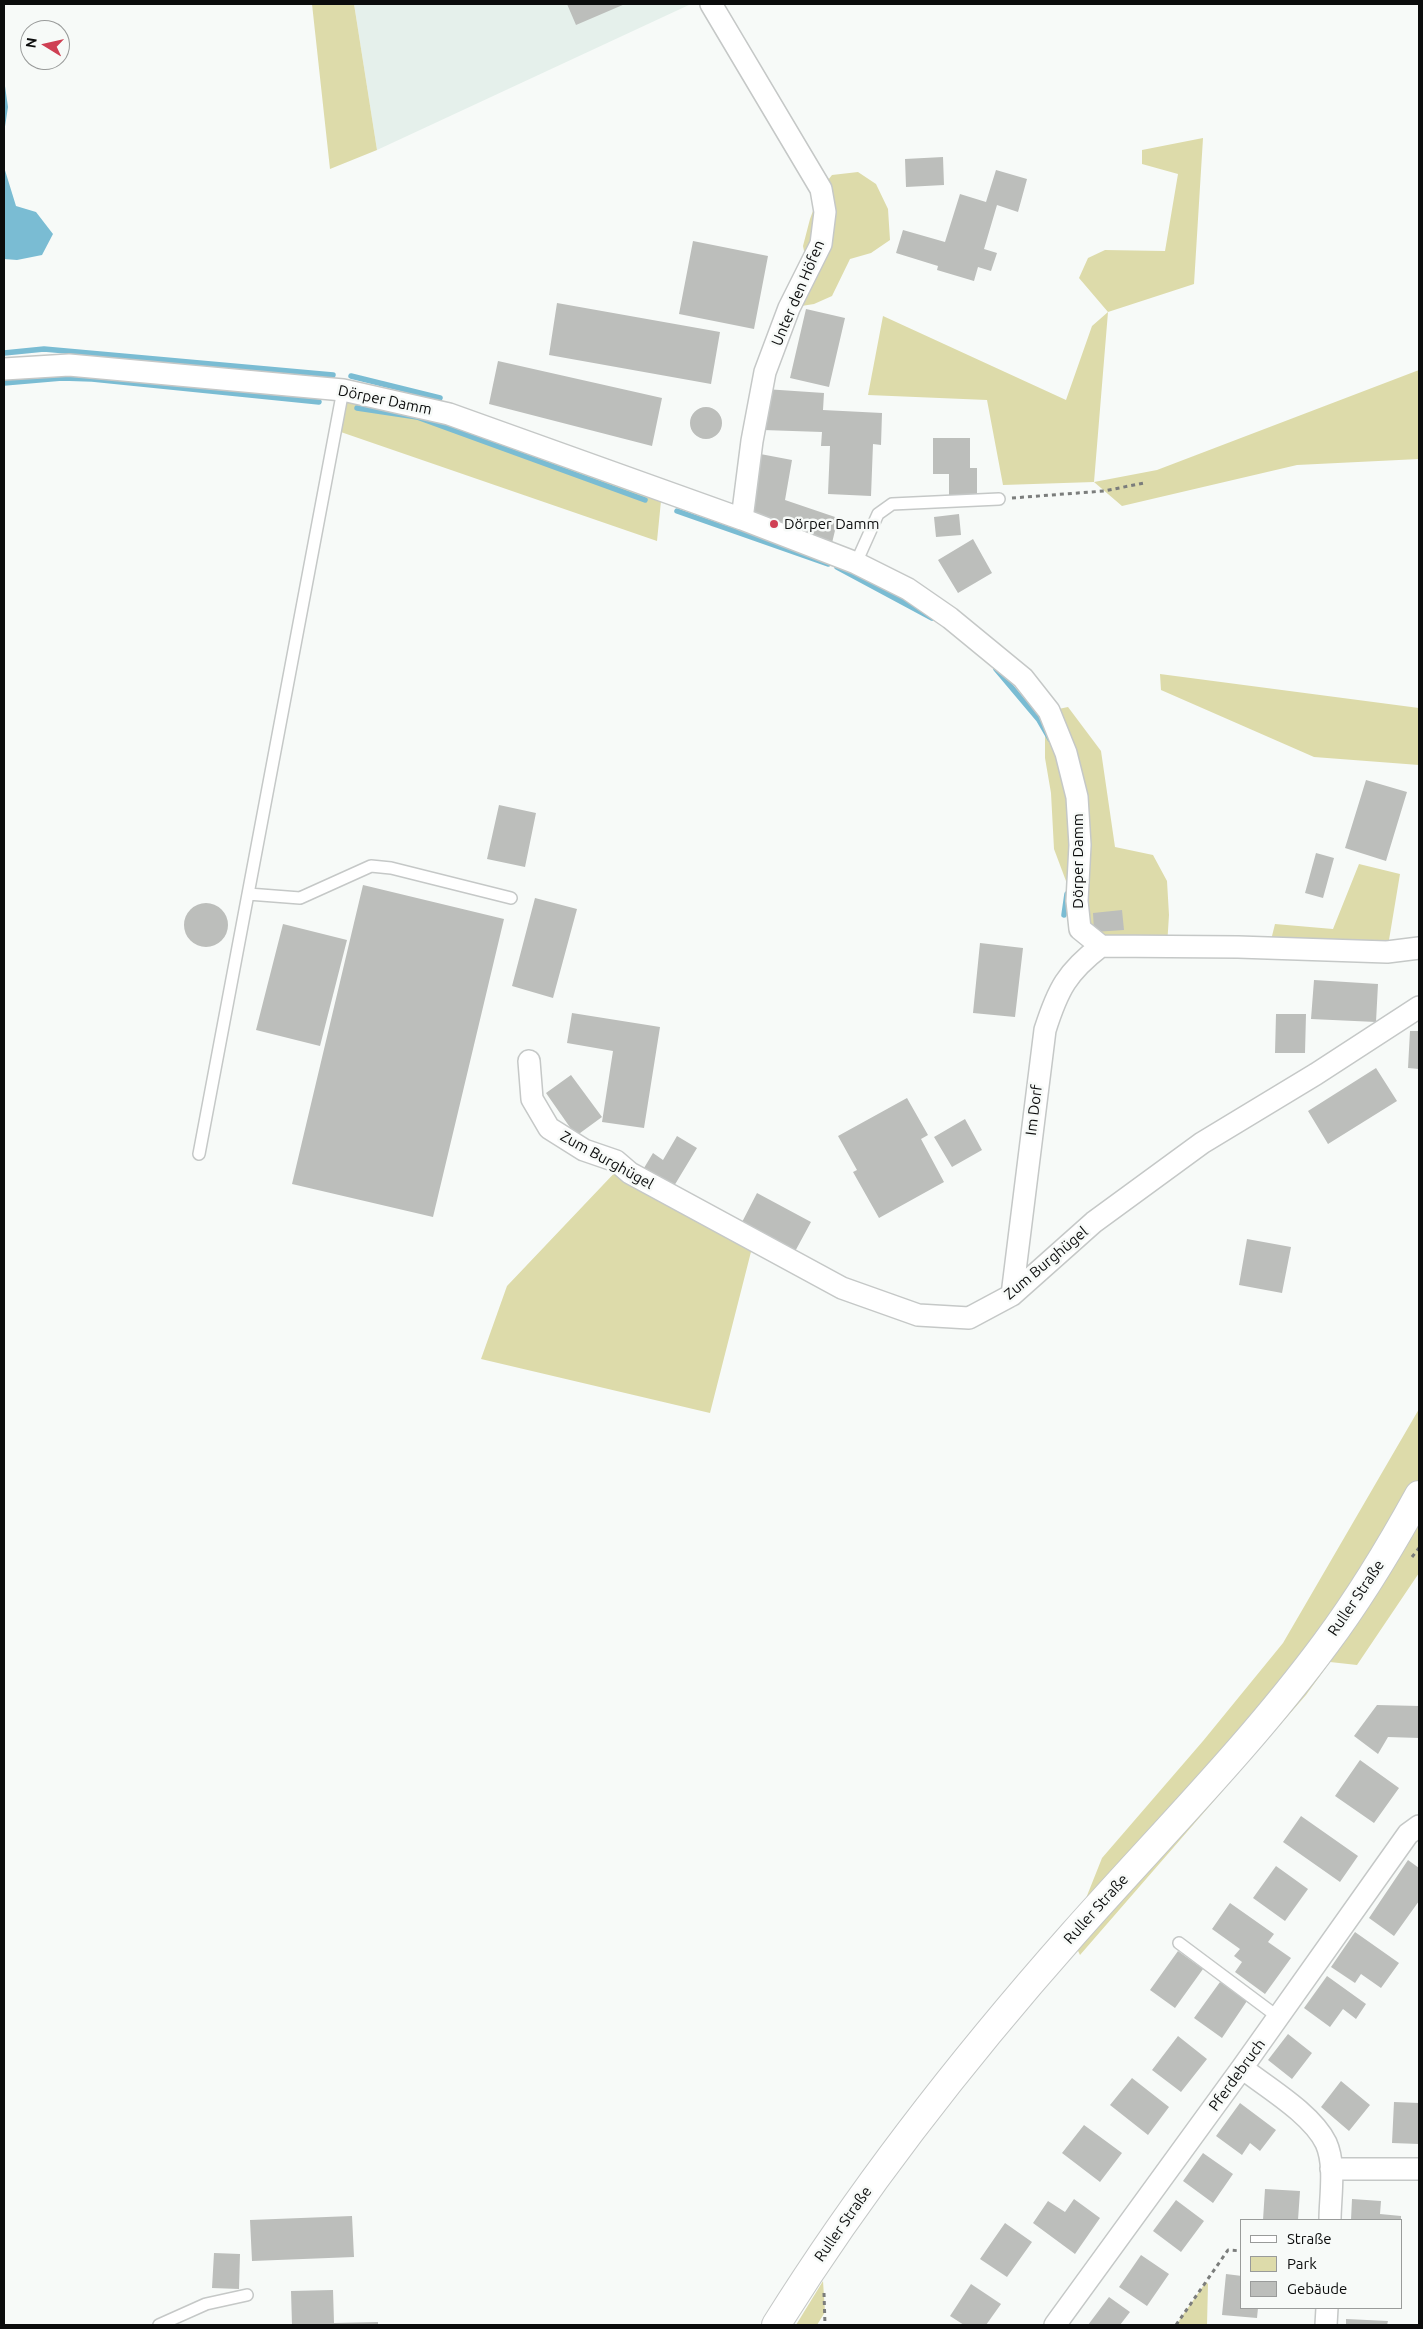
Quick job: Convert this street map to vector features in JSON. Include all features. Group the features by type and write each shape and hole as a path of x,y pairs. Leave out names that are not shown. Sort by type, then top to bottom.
{"main road":[{"name":"Ruller Straße","path":"776,2325 842,2223 897,2148 982,2040 1071,1936 1253,1733 1326,1643 1392,1544 1419,1495"},
{"path":"1392,1544 1419,1519"}],"street":[{"name":"Unter den Höfen","path":"711,4 821,189 825,212 821,244 789,308 765,372 752,441 742,519"},
{"name":"Dörper Damm","path":"4,369 69,365 343,390 449,414 742,519 856,563 908,589 950,618 1023,678 1049,711 1066,753 1077,797 1080,845 1077,901 1080,929 1101,946"},
{"path":"1101,946 1238,947 1387,952 1419,948"},
{"name":"Im Dorf","path":"1012,1295 1045,1030 1054,1003 1067,976 1101,946"},
{"name":"Zum Burghügel","path":"529,1061 532,1099 549,1128 584,1150 616,1161 630,1173 842,1288 918,1315 968,1318 1012,1295 1087,1228 1148,1180 1210,1138 1316,1074 1419,1007"},
{"name":"Pferdebruch","path":"1055,2325 1242,2068 1408,1834 1419,1826"},
{"path":"1242,2068 1310,2121 1326,2144 1331,2169 1330,2219"},
{"path":"1331,2169 1419,2169"},
{"path":"1326,2325 1327,2309"}],"lane":[{"path":"199,1154 343,390"},
{"path":"856,563 878,514 892,504 999,499"},
{"path":"248,894 300,898 371,866 391,868 511,898"},
{"path":"1179,1943 1278,2017"},
{"path":"159,2325 206,2304 247,2295"}],"path":[{"path":"999,499 1104,491 1144,483"},
{"path":"1176,2325 1228,2250 1240,2251"},
{"path":"824,2289 825,2325"}],"shaded area":[{"path":"354,4 691,4 377,150"}],"green space":[{"path":"312,4 354,4 377,150 330,169"},
{"path":"1203,138 1194,284 1108,312 1079,278 1088,258 1105,250 1165,251 1178,174 1142,164 1142,150"},
{"path":"858,172 876,184 888,209 890,240 871,253 850,259 832,296 814,304 789,308 808,271 803,246 821,189 832,175"},
{"path":"1108,312 1094,482 1003,485 987,400 868,395 883,316 1066,400 1092,326"},
{"path":"1419,370 1419,459 1297,465 1122,506 1094,482 1157,470"},
{"path":"343,390 662,491 657,541 335,430"},
{"path":"1160,674 1419,708 1419,765 1314,757 1161,690"},
{"path":"1068,707 1101,751 1115,847 1153,855 1167,881 1169,915 1167,946 1101,946 1069,889 1054,849 1051,793 1045,758 1045,737 1049,711"},
{"path":"1359,864 1400,874 1387,952 1269,948 1275,924 1333,929"},
{"path":"621,1166 754,1240 710,1413 481,1359 507,1286"},
{"path":"1419,1409 1419,1573 1357,1665 1330,1662 1306,1695 1080,1955 1071,1936 1102,1858 1203,1741 1283,1643"},
{"path":"823,2281 825,2312 817,2325 796,2325"},
{"path":"1206,2282 1208,2284 1207,2325 1176,2325"}],"water":[{"path":"4,79 8,107 4,133"},
{"path":"4,167 16,206 36,212 53,234 42,255 17,260 4,259"}],"building":[{"path":"567,4 625,4 576,25"},
{"path":"943,157 944,185 906,187 905,159"},
{"path":"996,170 1027,179 1018,212 997,205 984,249 997,253 991,271 978,267 974,281 937,270 938,266 896,253 903,230 945,242 960,194 986,202"},
{"path":"693,241 768,256 754,329 679,314"},
{"path":"557,303 720,332 711,384 549,355"},
{"path":"806,309 845,318 829,387 790,378"},
{"path":"498,361 662,398 652,446 489,404"},
{"path":"765,389 824,393 823,410 882,413 881,445 873,444 871,496 828,494 830,446 821,446 822,432 763,430"},
{"path":"706,407 718,411 722,423 718,435 706,439 694,435 690,423 694,411"},
{"path":"933,438 970,438 970,468 977,468 977,495 949,495 949,474 933,474"},
{"path":"755,453 792,460 785,500 838,518 832,543 747,513"},
{"path":"959,514 961,535 936,537 934,517"},
{"path":"973,539 992,573 958,593 938,560"},
{"path":"1366,780 1407,792 1386,861 1345,848"},
{"path":"499,805 536,813 525,867 487,859"},
{"path":"1316,853 1334,858 1323,898 1305,893"},
{"path":"363,885 504,919 433,1217 292,1184"},
{"path":"535,898 577,909 553,998 512,986"},
{"path":"202,903 210,903 222,909 228,925 222,941 210,947 202,947 190,941 184,929 184,921 190,909"},
{"path":"1122,910 1124,930 1094,932 1093,913"},
{"path":"283,924 347,940 320,1046 256,1030"},
{"path":"980,943 1023,948 1015,1017 973,1013"},
{"path":"1314,980 1378,984 1376,1022 1311,1019"},
{"path":"572,1013 660,1027 644,1128 602,1122 613,1051 567,1043"},
{"path":"1276,1014 1306,1014 1305,1053 1275,1053"},
{"path":"1410,1031 1419,1031 1419,1069 1408,1068"},
{"path":"1376,1068 1397,1101 1328,1144 1308,1111"},
{"path":"571,1075 602,1117 576,1136 546,1093"},
{"path":"907,1098 928,1135 921,1139 944,1182 879,1218 853,1172 857,1170 838,1136"},
{"path":"965,1119 982,1150 952,1167 934,1137"},
{"path":"677,1136 697,1148 671,1191 641,1173 653,1153 663,1160"},
{"path":"757,1193 811,1222 792,1257 739,1228"},
{"path":"1247,1239 1291,1247 1282,1293 1239,1285"},
{"path":"1377,1705 1419,1706 1419,1738 1388,1737 1378,1754 1354,1736"},
{"path":"1360,1760 1399,1788 1374,1823 1335,1796"},
{"path":"1301,1816 1358,1856 1340,1882 1283,1842"},
{"path":"1408,1860 1419,1868 1419,1901 1394,1936 1369,1918"},
{"path":"1276,1866 1308,1889 1285,1921 1253,1898"},
{"path":"1230,1903 1274,1934 1268,1942 1291,1958 1265,1994 1235,1972 1242,1962 1234,1956 1240,1949 1212,1929"},
{"path":"1355,1932 1399,1963 1381,1988 1361,1974 1355,1983 1331,1967"},
{"path":"1178,1951 1203,1969 1175,2008 1150,1990"},
{"path":"1327,1976 1366,2004 1356,2019 1343,2009 1330,2027 1304,2008"},
{"path":"1220,1982 1247,2001 1222,2038 1194,2018"},
{"path":"1288,2034 1312,2053 1292,2079 1268,2060"},
{"path":"1178,2036 1207,2059 1181,2092 1152,2070"},
{"path":"1132,2078 1169,2107 1148,2135 1110,2105"},
{"path":"1341,2081 1370,2105 1349,2131 1321,2107"},
{"path":"1394,2102 1419,2103 1419,2144 1392,2143"},
{"path":"1240,2103 1276,2130 1260,2151 1250,2143 1242,2155 1216,2136"},
{"path":"1084,2125 1122,2153 1100,2182 1062,2153"},
{"path":"1203,2153 1233,2174 1213,2203 1183,2181"},
{"path":"1265,2189 1300,2191 1298,2219 1263,2219"},
{"path":"1074,2199 1100,2218 1075,2254 1033,2223 1048,2201 1065,2212"},
{"path":"1352,2199 1381,2201 1380,2214 1401,2216 1401,2219 1351,2219"},
{"path":"1176,2200 1204,2221 1181,2252 1153,2231"},
{"path":"352,2216 354,2257 252,2261 250,2220"},
{"path":"1005,2223 1032,2242 1007,2277 980,2259"},
{"path":"214,2253 240,2254 239,2289 212,2288"},
{"path":"1141,2255 1169,2274 1147,2306 1119,2287"},
{"path":"1226,2274 1240,2276 1240,2309 1258,2309 1257,2318 1222,2315"},
{"path":"971,2284 1001,2304 986,2325 964,2325 950,2316"},
{"path":"333,2290 334,2323 378,2322 378,2325 292,2325 291,2291"},
{"path":"1109,2297 1130,2312 1120,2325 1088,2325"},
{"path":"1346,2319 1388,2321 1387,2325 1346,2325"}],"waterway":[{"path":"4,353 44,349 333,375"},
{"path":"351,376 440,398"},
{"path":"4,383 62,378 92,379 319,402"},
{"path":"357,408 417,417 645,500"},
{"path":"677,511 828,564"},
{"path":"837,567 932,618"},
{"path":"996,669 1039,720 1050,739"},
{"path":"1064,915 1067,894"}],"place":[{"name":"Dörper Damm","path":"774,524"}]}
